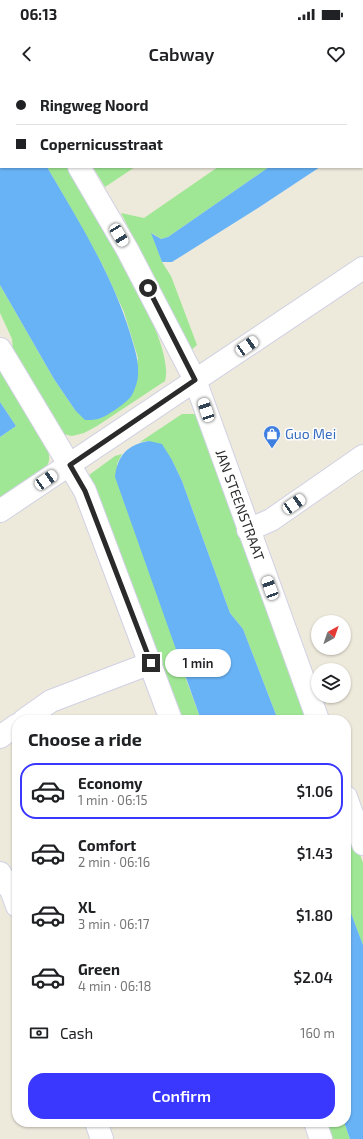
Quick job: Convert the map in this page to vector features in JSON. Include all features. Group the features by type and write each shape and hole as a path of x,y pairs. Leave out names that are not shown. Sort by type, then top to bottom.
{"street":[{"name":"JAN STEENSTRAAT","path":"80,168 127,248 195,380 316,715"},
{"path":"0,511 363,268"},
{"path":"0,349 85,491 151,663 169,715"},
{"path":"248,530 271,520 363,456"},
{"path":"32,715 51,702 151,663"},
{"path":"0,737 12,729"},
{"path":"351,811 363,844"},
{"path":"0,873 12,892"},
{"path":"98,1127 102,1139"},
{"path":"317,1127 321,1139"}],"green space":[{"path":"48,168 68,168 129,273 158,336 165,362 165,381 97,426 84,433 72,436 63,434 13,351 12,339 0,313 0,285 54,379 75,410 99,419 114,410 131,396 138,358 124,312 103,266"},
{"path":"94,168 134,168 105,187"},
{"path":"217,168 268,168 168,237 161,239 152,233 162,262 171,276 197,345 190,351 121,213 144,218"},
{"path":"0,370 48,449 49,458 48,464 40,473 0,499 0,437 16,426 0,402"},
{"path":"182,414 196,414 309,715 276,715 243,629 230,613 182,481 172,460 149,441 140,442"},
{"path":"122,454 117,464 186,679 199,715 179,715 95,487 89,475 115,456"},
{"path":"351,830 363,863 363,945 351,913"},
{"path":"328,1127 346,1127 350,1139 332,1139"}],"water":[{"path":"0,168 48,168 82,227 104,269 123,311 138,364 137,382 130,398 102,418 85,420 75,410 54,379 0,285"},
{"path":"268,168 318,168 172,262 162,262 151,233 161,239 168,237"},
{"path":"0,402 16,426 0,437"},
{"path":"149,441 162,444 172,460 182,481 230,613 243,629 276,715 199,715 115,477 121,457 130,448"},
{"path":"351,913 363,945 363,1139 350,1139 346,1127 351,1127"}],"place":[{"name":"Guo Mei","path":"272,449"}],"route":[{"path":"148,288 195,380 70,465 85,491 151,663"}]}
